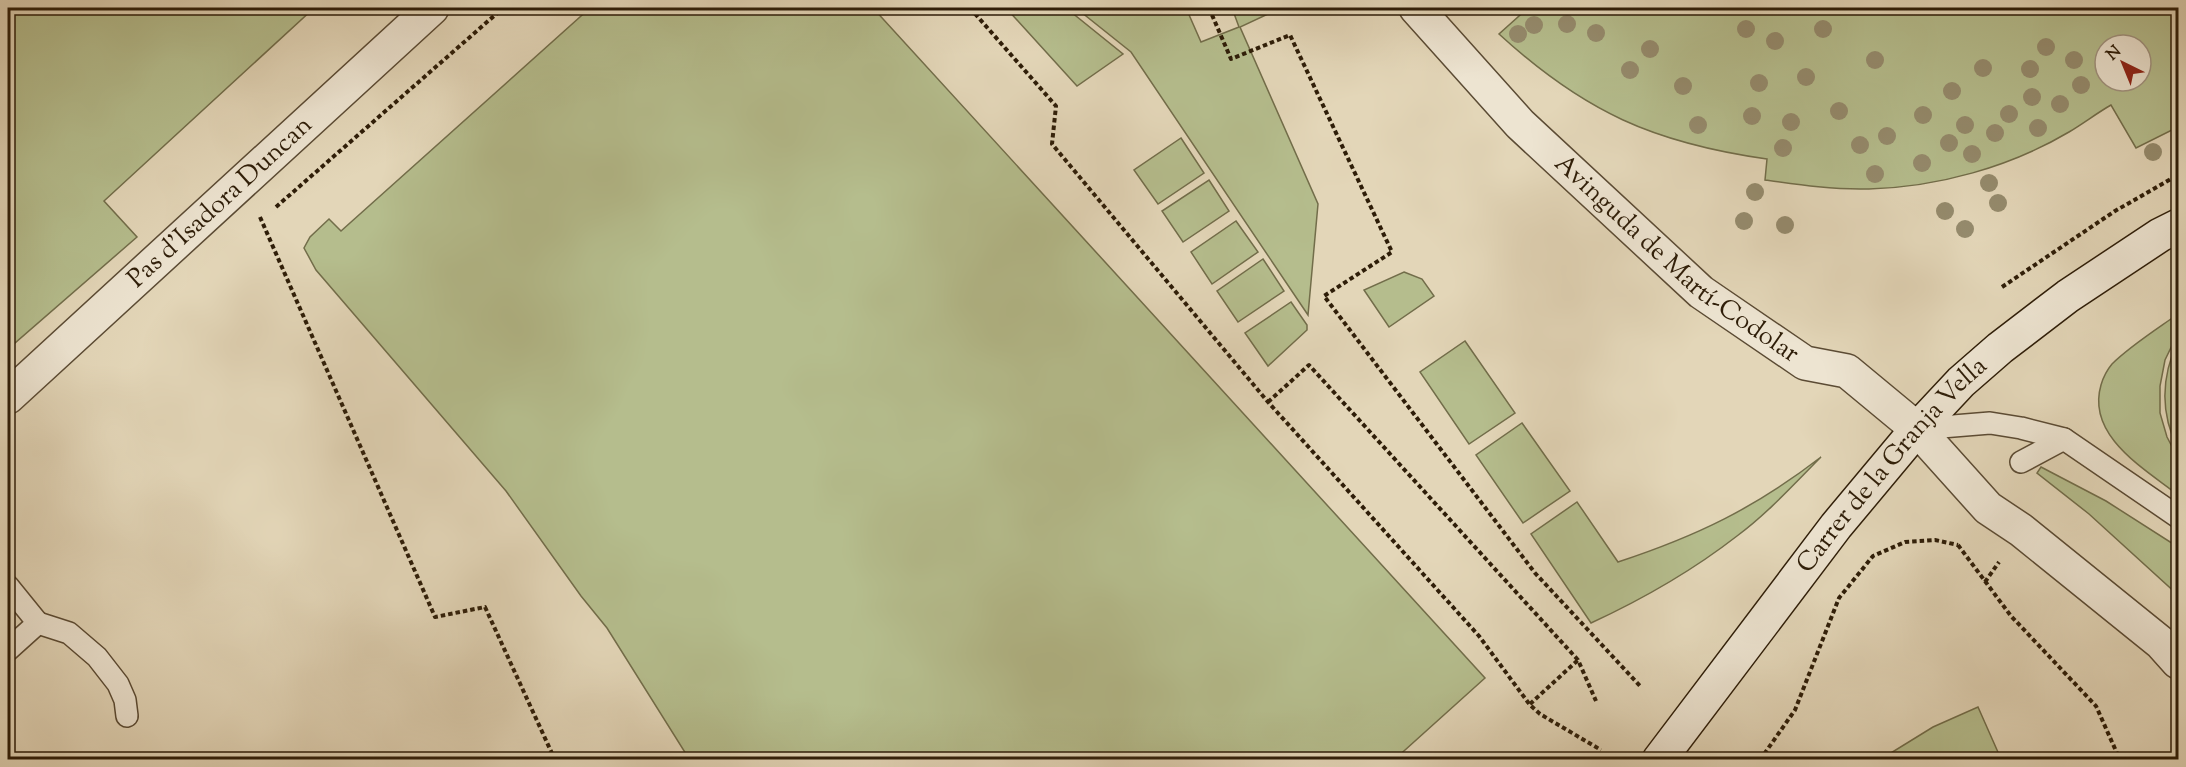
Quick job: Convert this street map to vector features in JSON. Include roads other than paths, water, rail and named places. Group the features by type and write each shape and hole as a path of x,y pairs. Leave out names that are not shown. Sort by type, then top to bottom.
{"street":[{"name":"Pas d'Isadora Duncan","path":"8,397 432,8"},
{"name":"Avinguda de Martí-Codolar","path":"1416,8 1520,124 1701,292 1805,363 1847,371 1917,429 1988,508 2021,530 2161,643 2178,662"},
{"name":"Carrer de la Granja Vella","path":"1659,759 1836,526 1917,429 1961,382 2027,326 2160,235 2178,226"}],"lane":[{"path":"1917,429 1990,423 2064,439 2178,517"},
{"path":"2021,462 2064,439"},
{"path":"8,586 38,623 69,633 97,657 118,684 125,700 127,716"},
{"path":"8,650 38,623"}]}
